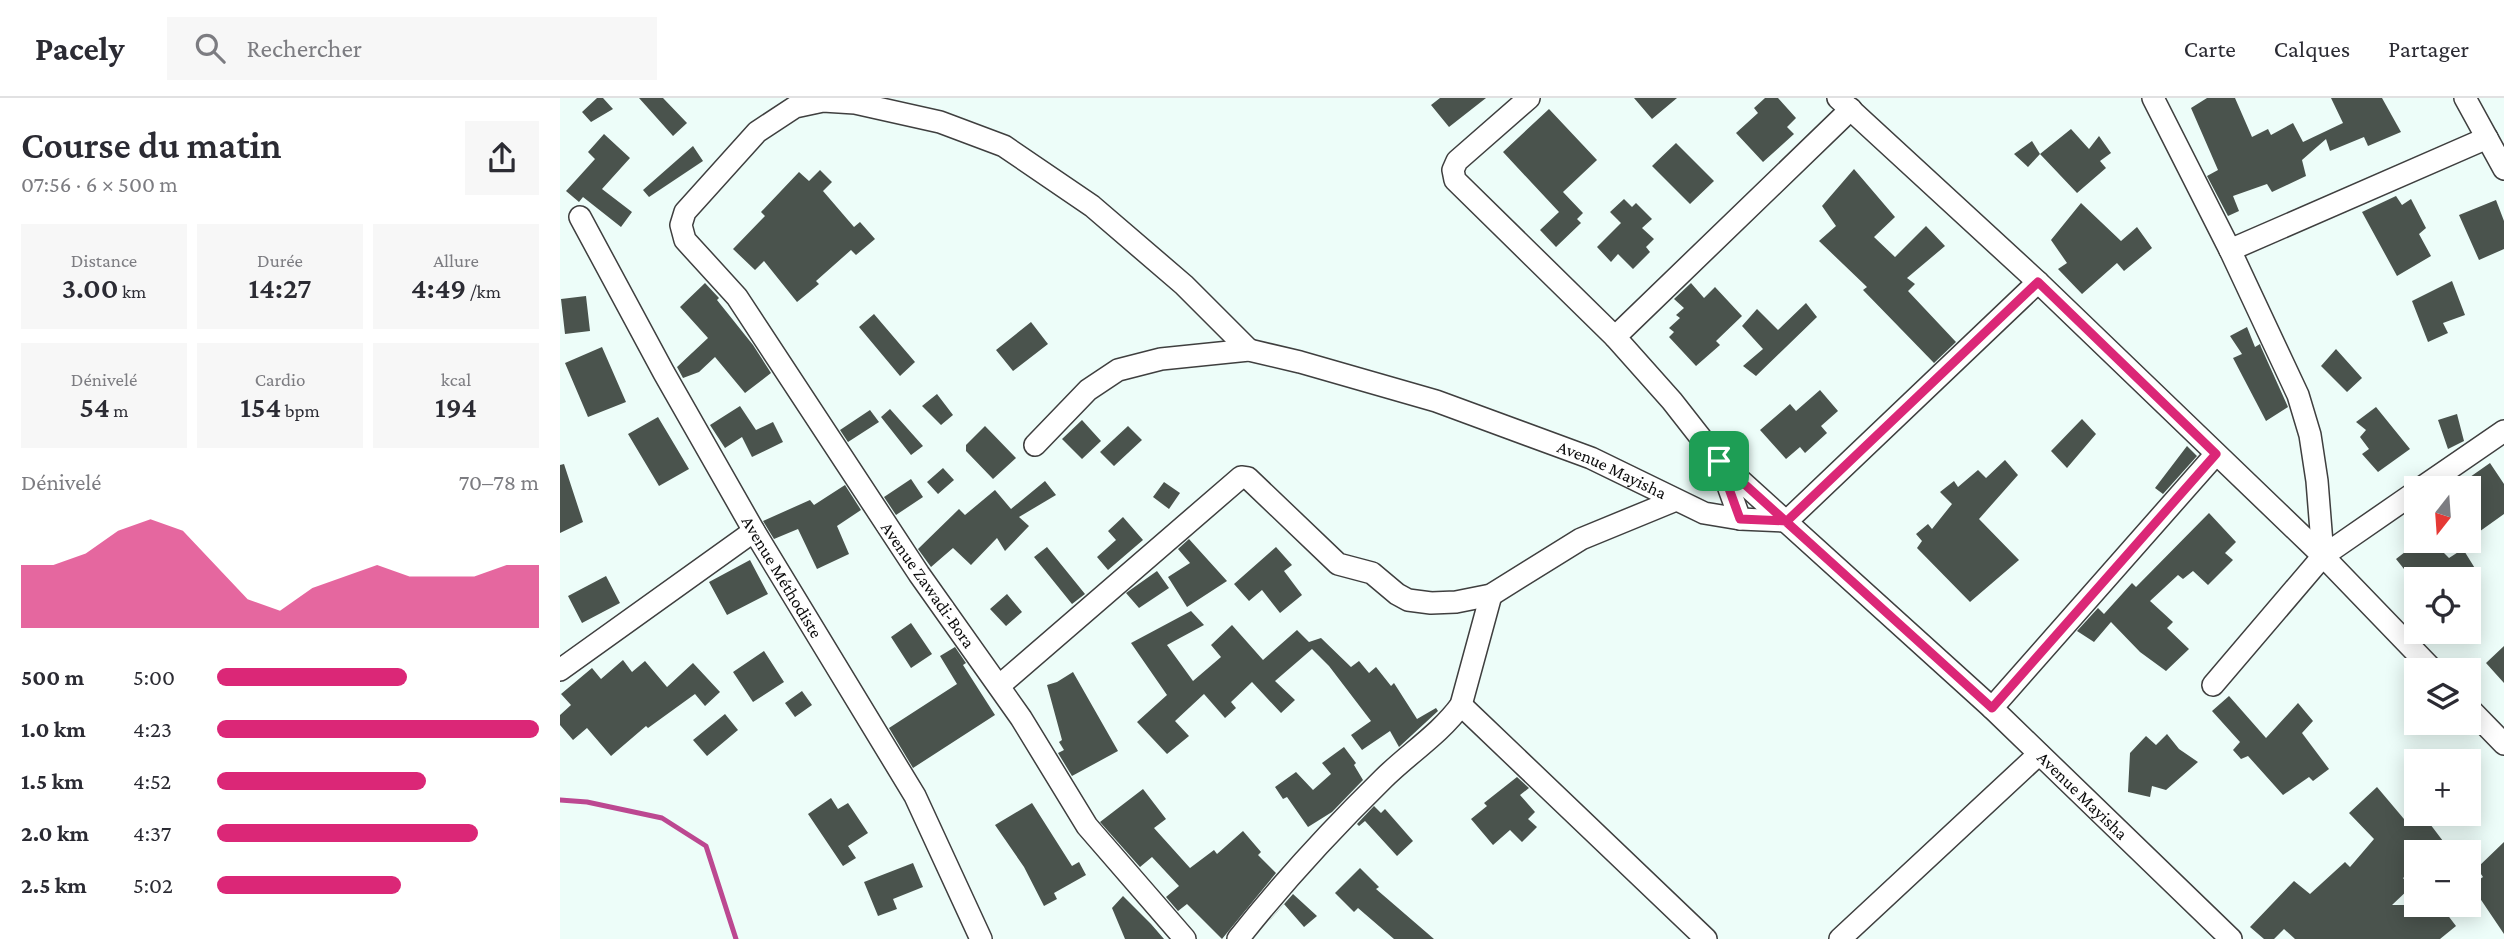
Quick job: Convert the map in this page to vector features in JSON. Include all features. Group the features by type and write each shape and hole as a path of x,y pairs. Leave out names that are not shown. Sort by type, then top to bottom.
{"street":[{"path":"1529,98 1457,161 1453,170 1455,180 1615,337 1672,401 1719,461 1787,521 2038,282"},
{"path":"2153,98 2230,250 2302,406 2310,435 2317,481 2323,556"},
{"path":"2465,98 2494,142 2504,169"},
{"name":"Avenue Zawadi-Bora","path":"1185,939 1087,826 1021,718 919,574 737,297 685,240 681,225 685,212 757,132 795,107 824,101 855,103 940,122 1004,146 1092,206 1184,285 1249,350"},
{"path":"1615,337 1845,104 2038,282 2323,556 2421,658"},
{"path":"2230,250 2494,142"},
{"name":"Avenue Méthodiste","path":"580,217 664,373 754,531 915,796 981,939"},
{"name":"Avenue Mayisha","path":"1035,445 1088,390 1118,370 1161,359 1249,350 1436,401 1591,458 1704,513 1740,519 1787,521 1992,708 2231,939"},
{"path":"2439,476 2504,431"},
{"path":"1992,708 2216,454"},
{"path":"1719,461 1740,519"},
{"path":"999,686 1241,477 1248,478 1330,559 1345,568 1372,573 1408,600 1444,603 1491,595 1581,539 1676,500"},
{"path":"2213,685 2323,556 2404,500"},
{"path":"560,670 754,531"},
{"path":"1238,939 1283,881 1384,777 1452,718 1461,705 1491,595"},
{"path":"1461,705 1706,939"},
{"path":"2481,720 2504,744"},
{"path":"1840,939 2039,754"}],"building":[{"path":"597,98 603,98 613,109 591,122 582,112"},
{"path":"639,98 663,98 687,123 673,136"},
{"path":"1440,98 1486,98 1449,127 1431,105"},
{"path":"1634,98 1677,98 1652,119"},
{"path":"1765,98 1778,98 1796,118 1787,127 1794,134 1763,162 1736,133 1758,113 1754,108"},
{"path":"2207,98 2235,98 2252,137 2268,129 2271,135 2293,123 2303,142 2343,123 2331,98 2382,98 2401,132 2368,146 2364,137 2330,151 2326,139 2302,160 2306,176 2272,192 2267,184 2233,196 2239,211 2228,216 2207,176 2218,170 2191,108"},
{"path":"1549,109 1597,160 1563,192 1583,213 1577,219 1581,223 1556,247 1540,230 1559,212 1503,152"},
{"path":"2071,129 2089,149 2099,136 2111,153 2100,161 2106,168 2077,193 2040,154"},
{"path":"604,134 630,158 602,189 632,212 621,227 583,197 579,202 566,191 595,159 588,152"},
{"path":"2032,141 2040,154 2028,167 2014,154"},
{"path":"1676,143 1714,181 1690,204 1652,166"},
{"path":"693,146 703,161 649,197 643,190"},
{"path":"1854,169 1895,217 1874,237 1895,257 1926,226 1945,246 1907,278 1915,284 1908,291 1956,342 1934,363 1863,290 1867,287 1819,241 1836,226 1822,206"},
{"path":"820,170 832,182 823,191 854,227 860,222 875,239 856,255 851,250 816,281 819,284 797,302 764,261 755,270 733,249 765,216 761,212 799,172 809,181"},
{"path":"2396,196 2402,205 2411,199 2426,228 2419,234 2431,256 2397,276 2362,212"},
{"path":"1624,199 1632,207 1636,203 1652,219 1642,228 1654,239 1646,247 1650,252 1633,269 1618,254 1611,262 1597,247 1621,223 1610,212"},
{"path":"2496,200 2504,221 2504,249 2479,260 2459,215"},
{"path":"2081,203 2121,241 2137,227 2152,248 2124,271 2117,263 2082,294 2058,269 2067,263 2051,240"},
{"path":"2452,281 2465,315 2443,323 2448,333 2428,342 2412,301"},
{"path":"705,283 719,298 717,300 753,345 771,373 745,393 715,357 699,372 683,378 677,367 708,338 680,307"},
{"path":"1691,283 1704,298 1715,287 1742,316 1716,341 1720,345 1696,366 1669,337 1674,332 1669,328 1680,318 1676,315 1684,308 1674,299"},
{"path":"586,296 590,331 565,334 561,299"},
{"path":"1806,303 1817,317 1756,376 1743,366 1763,349 1742,326 1757,309 1778,330"},
{"path":"874,314 915,362 900,376 859,327"},
{"path":"1031,322 1048,344 1013,371 996,350"},
{"path":"2247,327 2255,347 2260,344 2288,407 2266,421 2233,358 2242,354 2230,336"},
{"path":"602,347 626,402 588,417 565,363"},
{"path":"2336,349 2362,378 2347,392 2321,366"},
{"path":"1820,390 1838,411 1821,426 1827,433 1805,453 1800,447 1786,459 1760,430 1790,404 1796,411"},
{"path":"937,394 953,415 941,425 922,406"},
{"path":"740,406 756,430 773,422 783,442 752,457 742,437 725,448 710,425"},
{"path":"2376,407 2410,449 2378,472 2362,454 2369,449 2360,437 2366,430 2356,422"},
{"path":"890,409 923,446 911,455 881,417"},
{"path":"870,410 879,422 848,442 840,430"},
{"path":"2457,414 2464,441 2448,449 2438,420"},
{"path":"658,417 689,469 659,486 628,434"},
{"path":"2082,419 2096,434 2067,468 2051,451"},
{"path":"1082,420 1101,441 1082,459 1062,439"},
{"path":"985,426 1016,458 993,479 966,451 966,445"},
{"path":"1128,426 1142,440 1114,466 1100,452"},
{"path":"2187,446 2197,456 2163,494 2155,488"},
{"path":"2005,460 2018,475 1979,519 2019,560 1970,602 1917,548 1922,541 1916,534 1928,524 1932,529 1952,504 1940,492 1954,481 1958,487 1978,470 1986,478"},
{"path":"2490,463 2504,484 2504,514 2482,530 2482,476 2471,476"},
{"path":"564,464 583,522 560,533 560,465"},
{"path":"943,468 954,480 938,494 927,482"},
{"path":"911,479 923,497 896,515 884,497"},
{"path":"1045,481 1056,495 1019,517 1029,526 1005,551 997,538 971,565 953,548 931,567 918,549 959,509 965,515 995,490 1011,509"},
{"path":"1164,482 1180,493 1169,509 1153,497"},
{"path":"845,485 861,510 837,526 849,554 817,569 798,529 774,539 763,521 810,500 814,505"},
{"path":"2209,513 2236,542 2225,553 2233,560 2208,585 2193,571 2183,579 2178,575 2150,601 2173,622 2167,628 2189,649 2166,671 2140,652 2111,622 2094,642 2077,631 2098,608 2104,614 2132,583 2136,587"},
{"path":"1123,517 1143,540 1108,570 1097,557 1116,540 1108,531"},
{"path":"1189,539 1227,581 1187,607 1168,577 1190,563 1178,549"},
{"path":"1047,547 1085,594 1072,604 1034,557"},
{"path":"1276,547 1292,565 1284,571 1302,595 1280,613 1262,590 1249,601 1234,584"},
{"path":"2404,553 2444,553 2449,558 2457,553 2465,553 2474,567 2404,569 2396,559"},
{"path":"750,560 768,594 727,615 709,582"},
{"path":"1157,571 1169,588 1139,608 1126,593"},
{"path":"606,576 620,603 582,623 568,596"},
{"path":"1007,594 1022,612 1006,626 990,609"},
{"path":"1191,611 1204,625 1167,645 1193,681 1221,657 1211,645 1232,625 1263,660 1297,630 1309,642 1321,638 1351,667 1359,661 1369,673 1376,667 1391,686 1394,683 1417,719 1436,708 1438,711 1399,747 1390,731 1362,750 1351,735 1371,721 1329,666 1312,649 1275,681 1295,700 1281,713 1252,682 1231,702 1236,708 1225,718 1204,694 1175,721 1189,736 1167,754 1137,722 1167,695 1131,643"},
{"path":"911,623 932,654 911,668 891,637"},
{"path":"2504,646 2504,683 2486,663"},
{"path":"955,647 966,663 963,665 995,715 913,768 889,728 957,684 940,656"},
{"path":"764,651 784,682 753,702 733,672"},
{"path":"623,660 632,672 645,661 667,687 693,663 720,692 705,706 695,694 648,728 646,726 611,756 587,728 573,740 560,725 560,715 571,705 561,694 592,668 601,679"},
{"path":"1073,672 1118,751 1072,776 1058,753 1064,750 1059,742 1062,740 1047,685"},
{"path":"802,691 812,705 795,717 785,703"},
{"path":"2229,696 2266,738 2298,703 2313,721 2302,733 2329,769 2313,781 2309,777 2283,795 2248,756 2241,759 2233,750 2240,742 2212,711"},
{"path":"725,714 738,730 707,756 693,740"},
{"path":"2167,734 2179,749 2198,762 2166,790 2152,786 2150,797 2128,792 2130,753 2146,736 2156,745"},
{"path":"1344,747 1356,763 1354,765 1363,780 1332,812 1308,827 1287,797 1283,799 1275,787 1296,772 1313,790 1331,774 1322,763"},
{"path":"1517,777 1529,788 1520,795 1535,812 1528,819 1537,827 1522,842 1510,830 1493,845 1471,819 1487,806 1484,803"},
{"path":"2377,787 2404,819 2404,826 2432,826 2442,840 2404,840 2404,894 2392,905 2404,905 2404,917 2449,917 2456,926 2440,939 2295,939 2284,929 2274,939 2264,939 2250,927 2294,881 2310,894 2345,862 2350,867 2374,839 2349,813"},
{"path":"1143,789 1166,819 1154,828 1190,868 1214,850 1217,854 1243,831 1261,852 1258,855 1276,873 1222,939 1187,904 1178,911 1166,897 1179,886 1152,857 1140,867 1100,822"},
{"path":"831,798 838,809 848,803 868,833 848,846 856,858 843,866 808,814"},
{"path":"1032,803 1072,866 1079,862 1086,875 1054,893 1057,899 1044,906 1024,867 995,825"},
{"path":"1374,806 1381,813 1385,809 1413,841 1397,856 1365,821 1359,826 1357,824"},
{"path":"2504,842 2504,934 2481,900 2481,864"},
{"path":"913,863 923,887 893,899 897,909 878,916 864,882"},
{"path":"1360,868 1379,887 1376,889 1434,939 1394,939 1358,908 1354,912 1335,893"},
{"path":"1293,894 1317,916 1304,927 1284,904"},
{"path":"1123,896 1164,939 1125,939 1112,908"}],"waterway":[{"path":"560,800 587,802 662,818 706,846 736,939"}],"route":[{"path":"1719,461 1740,519 1787,521 2038,282 2216,454 1992,708 1787,521 1719,461"}]}
